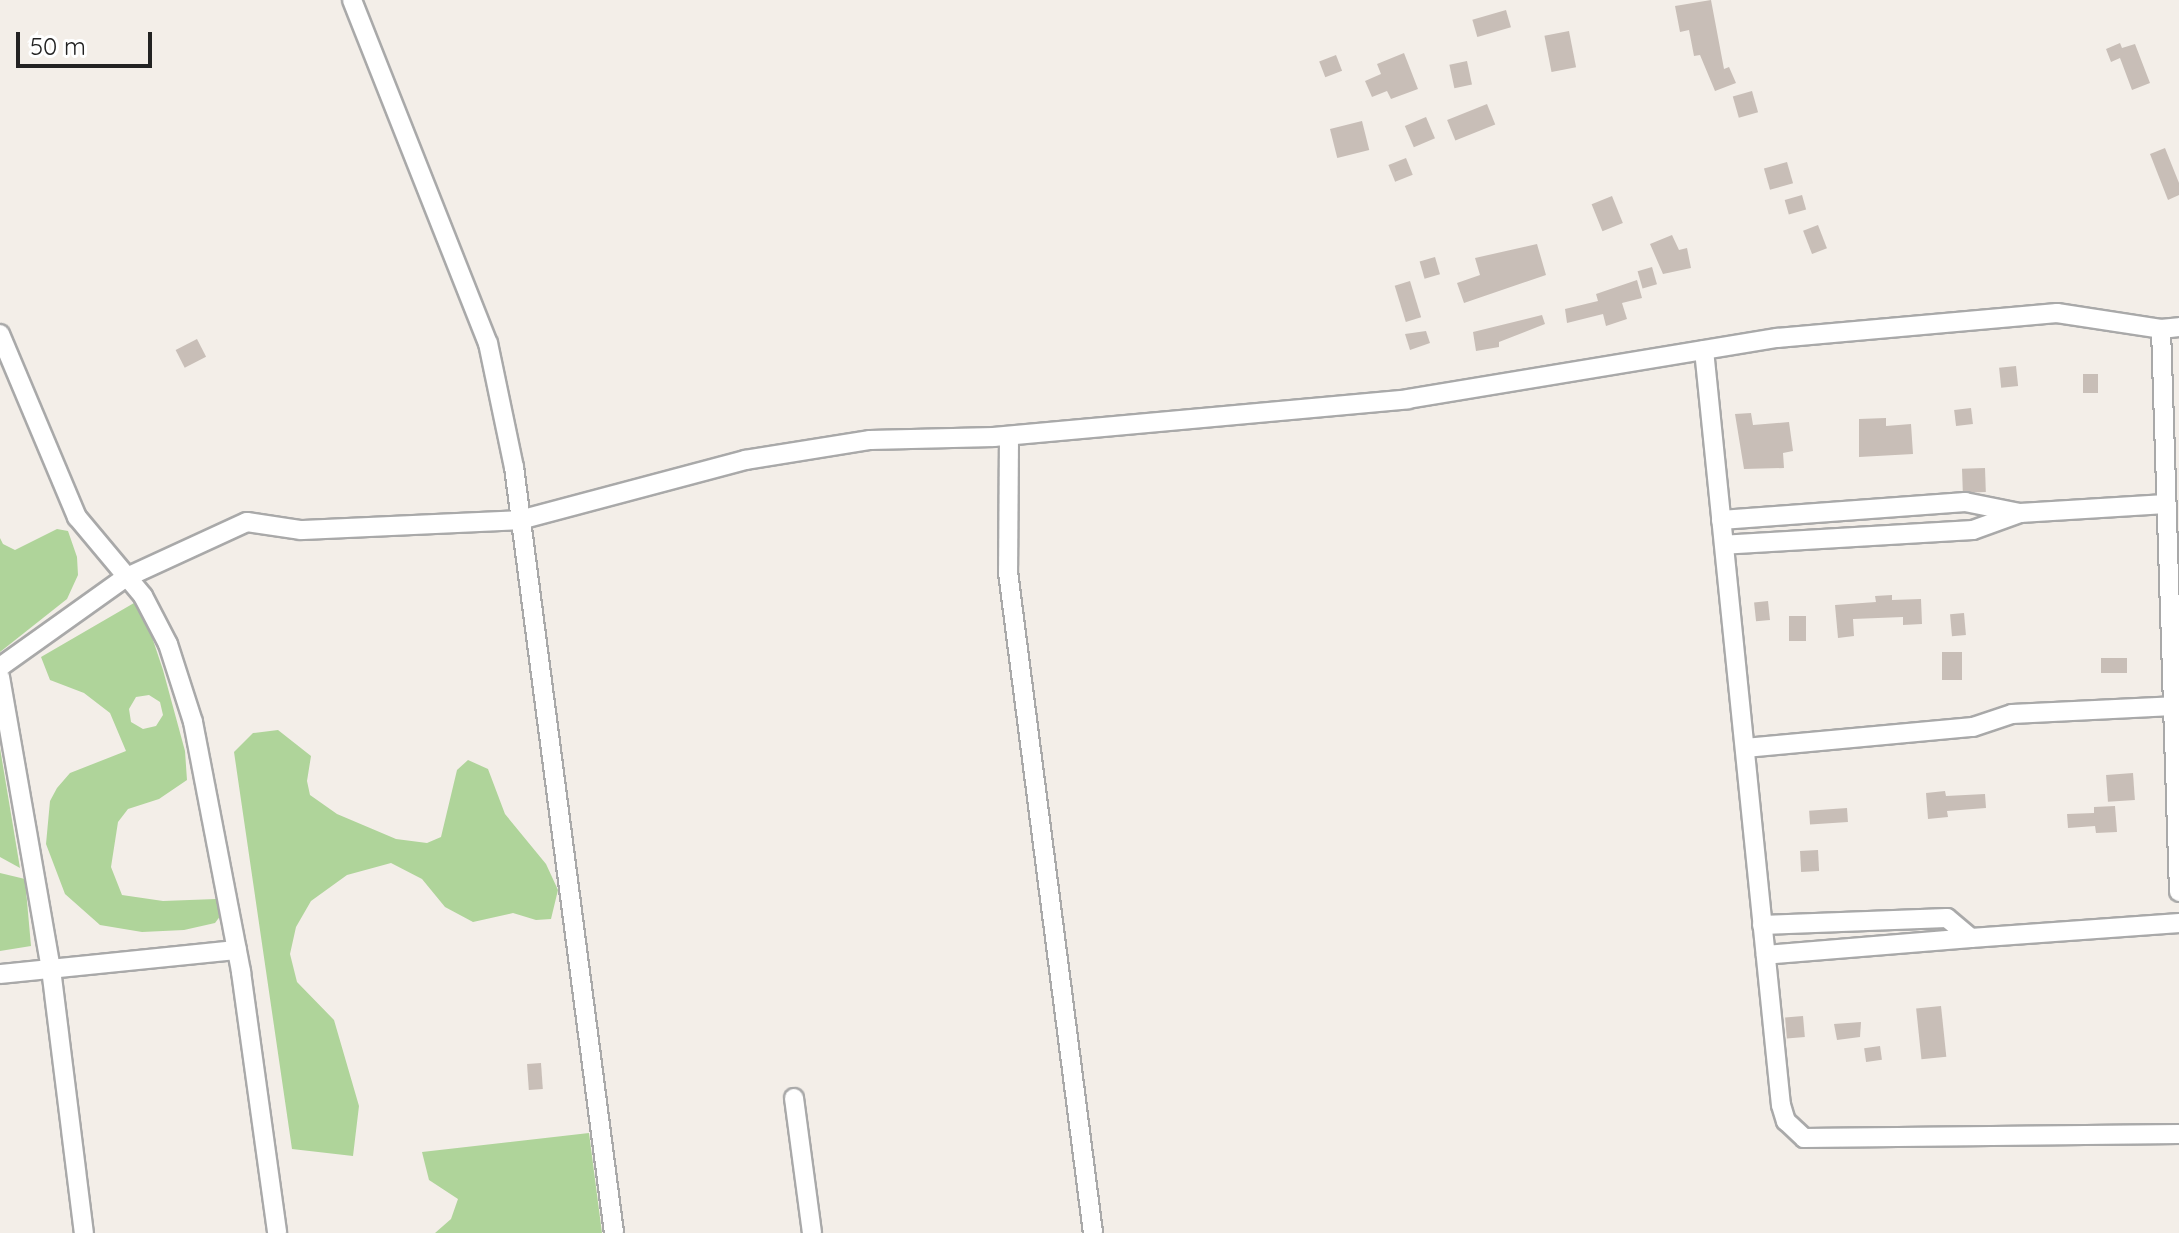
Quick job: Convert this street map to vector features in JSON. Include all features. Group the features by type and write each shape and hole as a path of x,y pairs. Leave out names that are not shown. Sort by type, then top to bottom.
{"street":[{"path":"352,0 488,343 514,467 614,1233"},
{"path":"0,667 125,578 247,522 301,530 520,520 745,460 870,440 1009,436 1408,399 1777,338 2057,313 2170,328 2166,504 2179,892"},
{"path":"0,334 77,517 143,596 168,644 193,722 237,950 277,1233"},
{"path":"1704,350 1781,1105 1786,1121 1804,1138 2179,1134"},
{"path":"1009,436 1008,572 1093,1233"},
{"path":"1721,520 1965,502 2020,513 2166,504"},
{"path":"1724,545 1973,530 2020,513"},
{"path":"0,677 51,969 84,1233"},
{"path":"1745,748 1973,727 2012,714 2173,706"},
{"path":"1762,925 1947,918 1971,938"},
{"path":"1766,955 2179,923"},
{"path":"0,974 237,950"},
{"path":"794,1098 812,1233"}],"green space":[{"path":"57,529 68,531 77,557 78,575 67,599 0,652 0,538 3,544 15,550"},
{"path":"134,603 148,625 163,670 185,751 187,780 159,799 128,809 118,822 111,867 122,895 163,901 216,899 221,915 215,923 184,930 142,932 100,925 65,894 46,844 50,801 70,773 126,751 110,713 84,693 50,680 41,657","holes":["149,695 160,702 163,715 156,726 143,729 131,722 129,709 136,697"]},
{"path":"278,730 311,756 307,781 310,795 337,814 396,839 427,843 441,837 457,770 468,760 488,769 505,814 546,864 558,890 551,919 536,920 513,913 473,922 445,907 422,879 391,863 347,875 311,901 296,927 290,954 297,982 334,1020 359,1106 353,1156 292,1149 234,752 253,733"},
{"path":"0,748 20,868 0,857"},
{"path":"0,873 25,879 31,946 0,951"},
{"path":"589,1133 602,1233 435,1233 451,1219 458,1199 429,1180 422,1152"}],"building":[{"path":"1711,0 1724,69 1729,67 1736,83 1715,91 1700,55 1694,56 1689,30 1680,32 1675,6"},
{"path":"1506,10 1511,27 1477,37 1472,20"},
{"path":"1569,31 1576,67 1552,72 1544,36"},
{"path":"2120,43 2122,48 2135,44 2150,83 2132,90 2120,58 2111,62 2106,49"},
{"path":"1404,53 1418,89 1391,99 1387,91 1372,97 1365,81 1381,74 1377,64"},
{"path":"1336,55 1342,71 1325,77 1319,61"},
{"path":"1467,61 1472,84 1454,88 1449,65"},
{"path":"1752,91 1758,112 1739,118 1733,97"},
{"path":"1487,104 1495,124 1455,141 1447,120"},
{"path":"1426,117 1435,138 1414,147 1405,126"},
{"path":"1362,121 1369,150 1337,158 1330,129"},
{"path":"2165,148 2179,183 2179,195 2168,200 2150,154"},
{"path":"1406,158 1413,175 1395,182 1388,165"},
{"path":"1787,162 1793,183 1770,190 1764,169"},
{"path":"1802,195 1806,209 1789,214 1785,200"},
{"path":"1612,196 1623,223 1602,231 1592,204"},
{"path":"1818,225 1827,248 1812,254 1803,231"},
{"path":"1672,235 1679,250 1687,248 1691,268 1663,274 1650,244"},
{"path":"1537,244 1546,275 1464,303 1457,283 1480,275 1475,258"},
{"path":"1435,257 1440,274 1425,279 1420,261"},
{"path":"1652,267 1657,284 1643,288 1638,271"},
{"path":"1637,280 1642,298 1622,303 1627,319 1606,326 1603,314 1567,323 1565,309 1598,301 1596,294"},
{"path":"1410,281 1421,317 1406,322 1395,286"},
{"path":"1542,315 1545,324 1499,342 1499,347 1476,351 1473,332"},
{"path":"1426,331 1430,343 1410,350 1405,334"},
{"path":"197,339 206,357 185,368 176,350"},
{"path":"2016,366 2018,386 2001,388 1999,368"},
{"path":"2083,374 2098,374 2098,393 2083,393"},
{"path":"1971,408 1973,424 1956,426 1954,410"},
{"path":"1751,413 1753,425 1789,422 1793,451 1783,453 1784,468 1744,469 1735,414"},
{"path":"1886,418 1886,426 1911,424 1913,454 1859,457 1859,419"},
{"path":"1985,468 1986,492 1963,493 1962,469"},
{"path":"1892,595 1892,600 1921,599 1922,624 1903,625 1903,617 1853,619 1854,636 1838,638 1835,605 1876,602 1875,596"},
{"path":"1768,601 1770,620 1756,621 1754,602"},
{"path":"1964,613 1966,635 1952,636 1950,614"},
{"path":"1789,616 1806,616 1806,641 1789,641"},
{"path":"1942,652 1962,652 1962,680 1942,680"},
{"path":"2101,658 2127,658 2127,673 2101,673"},
{"path":"2133,773 2135,800 2108,802 2106,775"},
{"path":"1945,791 1946,796 1985,794 1986,808 1947,811 1948,817 1928,819 1926,793"},
{"path":"2115,806 2117,832 2096,833 2095,826 2068,828 2067,814 2094,813 2094,807"},
{"path":"1847,808 1848,822 1810,825 1809,811"},
{"path":"1818,850 1819,871 1801,872 1800,851"},
{"path":"1941,1006 1946,1057 1921,1059 1916,1009"},
{"path":"1803,1016 1805,1037 1787,1038 1785,1018"},
{"path":"1861,1022 1860,1037 1837,1040 1834,1024"},
{"path":"1880,1046 1882,1060 1866,1062 1864,1048"},
{"path":"541,1063 543,1089 529,1090 527,1064"}]}
